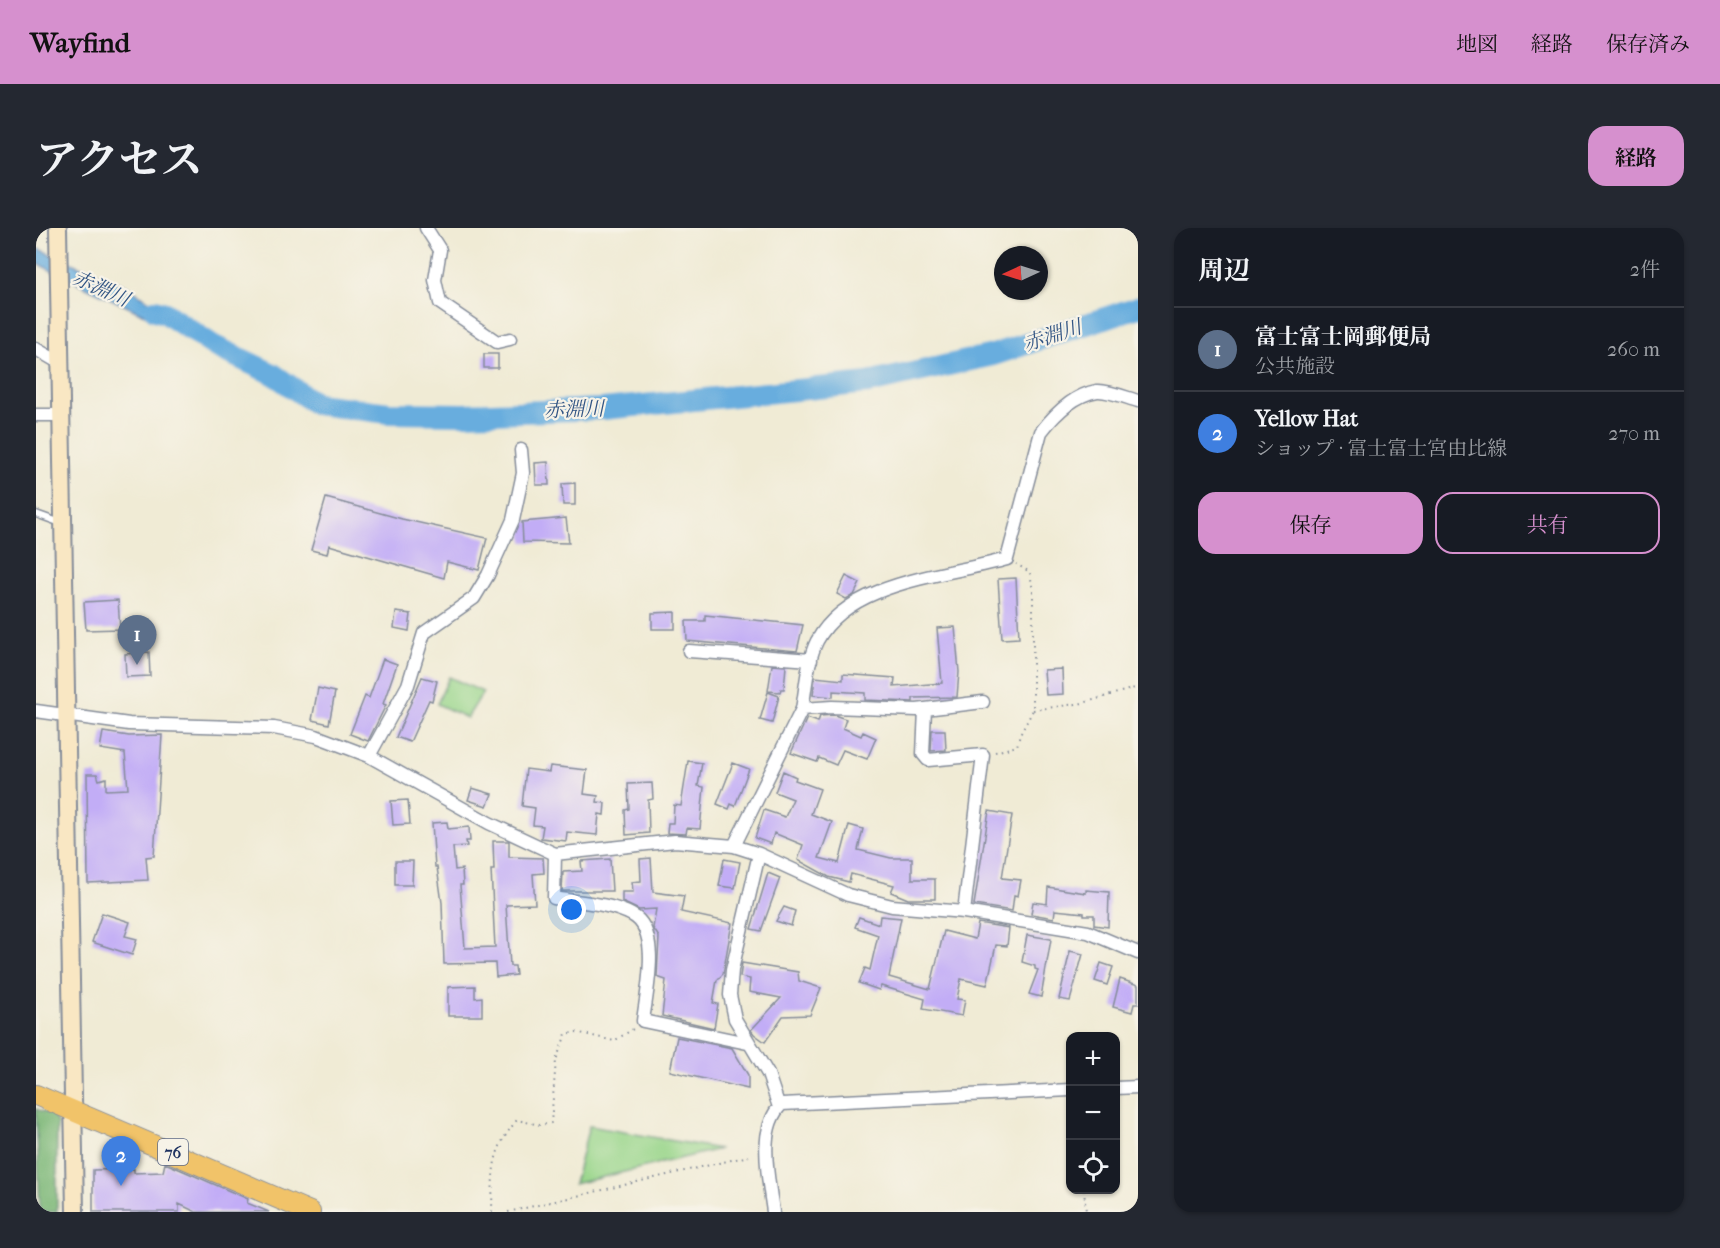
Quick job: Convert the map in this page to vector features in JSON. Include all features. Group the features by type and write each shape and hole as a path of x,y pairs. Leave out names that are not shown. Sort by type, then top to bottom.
{"main road":[{"name":"76","path":"36,1095 74,1109 309,1212"}],"street":[{"path":"58,228 75,1212"},
{"path":"426,228 440,250 435,280 440,303 497,342 510,339"},
{"path":"36,349 60,363"},
{"path":"734,846 802,709 816,643 832,619 863,600 901,582 1007,559 1041,432 1054,415 1077,400 1098,391 1138,401"},
{"path":"36,415 61,415"},
{"path":"369,756 408,684 424,633 474,598 488,575 513,520 523,473 521,450"},
{"path":"689,651 811,660"},
{"path":"802,709 832,707 925,709 983,702"},
{"path":"925,709 922,754 928,760 984,755 964,912"},
{"path":"36,711 129,724 274,728 316,736 369,756 489,823 555,854 675,841 734,846 759,854 848,895 892,906 964,912 1088,932 1138,953"},
{"path":"555,854 554,898 617,909 634,916 647,933 651,954 643,1021 747,1043"},
{"path":"759,854 732,970 730,995 735,1019 747,1043 768,1074 779,1107"},
{"path":"1120,1088 1138,1087"},
{"path":"773,1212 767,1152 771,1124 782,1104 1066,1090"}],"lane":[{"path":"36,514 64,524"}],"path":[{"path":"984,755 1017,746 1033,710 1033,592 1030,572 1007,559"},
{"path":"1033,710 1083,703 1138,687"},
{"path":"492,1212 493,1168 501,1139 517,1120 540,1125 551,1123 556,1060 566,1034 576,1032 614,1041 643,1021"},
{"path":"508,1212 767,1152"},
{"path":"1084,1194 1086,1212"}],"green space":[{"path":"449,677 483,692 467,718 437,704"},
{"path":"36,1109 53,1114 57,1123 57,1212 40,1212"},
{"path":"590,1126 720,1149 574,1184"}],"water":[{"path":"36,248 125,286 190,326 147,316 36,263"}],"building":[{"path":"484,354 498,354 498,368 484,368"},
{"path":"548,462 549,485 536,485 535,463"},
{"path":"575,483 575,505 563,505 562,484"},
{"path":"326,498 402,519 487,538 479,570 447,562 444,578 329,545 327,554 311,550"},
{"path":"566,518 569,543 523,542 522,522"},
{"path":"846,576 860,583 854,595 846,599 837,594"},
{"path":"1016,578 1019,638 1002,639 998,579"},
{"path":"118,600 120,629 86,630 84,602"},
{"path":"396,612 411,614 409,631 394,628"},
{"path":"675,612 675,629 652,629 652,613"},
{"path":"705,615 803,625 797,651 687,641 686,621 705,621"},
{"path":"955,627 959,672 957,697 913,698 913,702 865,700 865,693 833,691 833,697 813,695 815,677 843,680 843,674 895,678 894,687 942,683 937,628"},
{"path":"149,652 150,676 126,677 125,654"},
{"path":"383,659 397,664 383,704 386,705 368,741 350,734 365,696 369,698"},
{"path":"772,665 786,666 784,689 780,692 768,691"},
{"path":"1062,669 1063,694 1046,695 1044,670"},
{"path":"422,677 437,681 432,701 429,700 410,742 396,737"},
{"path":"318,688 335,692 329,724 312,720"},
{"path":"768,692 779,696 772,723 760,720"},
{"path":"834,715 846,719 843,728 861,736 863,732 876,738 867,759 843,750 836,765 819,758 817,762 791,753 807,718 818,722 820,716"},
{"path":"932,730 945,730 946,750 931,751"},
{"path":"103,732 129,736 162,735 154,856 146,857 148,880 88,883 87,774 97,774 99,780 106,778 106,790 128,789 125,753 100,749"},
{"path":"688,761 702,763 698,786 704,787 700,829 687,828 686,834 667,833 668,823 673,823 674,805 681,806"},
{"path":"733,763 749,769 735,806 731,804 729,809 717,804"},
{"path":"550,766 587,770 584,794 598,796 597,802 605,803 604,815 599,814 597,835 567,832 566,841 541,838 543,826 533,825 535,808 522,806 526,769 549,772"},
{"path":"783,771 796,777 795,780 820,789 811,814 832,822 819,858 839,863 849,825 863,829 858,850 891,858 912,858 912,879 935,879 935,899 908,899 891,892 894,885 851,874 849,882 829,877 798,860 803,845 774,833 771,844 755,838 764,810 785,817 793,799 775,792"},
{"path":"652,783 653,799 648,800 649,833 626,835 625,810 629,809 628,784"},
{"path":"472,788 492,794 487,806 468,800"},
{"path":"408,800 410,824 393,825 391,801"},
{"path":"989,811 1012,815 1002,878 1021,880 1018,896 1014,895 1012,911 974,905"},
{"path":"447,822 448,829 469,827 470,841 466,841 467,846 453,847 455,870 462,869 463,885 460,885 465,948 495,947 491,870 494,870 493,841 509,841 509,857 543,858 544,873 533,874 535,904 506,905 510,966 515,966 516,975 496,977 495,963 444,964 442,903 437,867 435,867 432,823"},
{"path":"651,858 653,892 684,896 681,912 732,923 723,974 717,980 713,1003 718,1004 714,1028 662,1016 666,980 657,977 659,937 653,928 656,909 639,910 622,902 622,892 633,892 632,882 641,881 640,859"},
{"path":"610,859 612,891 562,891 563,872 582,871 581,861"},
{"path":"724,859 740,862 735,888 719,886"},
{"path":"395,861 413,861 412,885 395,885"},
{"path":"768,873 780,878 761,931 751,929"},
{"path":"1048,887 1086,893 1086,890 1109,892 1108,927 1094,925 1094,915 1084,915 1084,913 1055,910 1054,918 1031,914 1033,902 1047,904"},
{"path":"784,907 795,911 791,926 776,921"},
{"path":"102,913 130,922 125,936 137,939 132,955 92,942"},
{"path":"880,916 901,918 889,977 930,989 944,931 975,939 978,923 1009,928 1007,946 996,945 987,985 961,979 957,999 965,1000 962,1016 923,1009 925,999 881,986 879,990 859,983 865,968 870,970 878,935 855,927 859,917 879,924"},
{"path":"1027,935 1051,939 1041,997 1029,994 1038,970 1035,966 1022,962"},
{"path":"1070,951 1083,954 1070,1001 1059,999"},
{"path":"742,963 798,972 799,981 821,988 810,1015 783,1016 765,1042 754,1034 751,1030 781,998 749,992 750,979 740,977"},
{"path":"1101,963 1113,967 1107,985 1095,981"},
{"path":"1120,979 1138,985 1138,1004 1134,1004 1132,1012 1113,1007"},
{"path":"475,986 475,998 482,997 482,1016 448,1016 448,987"},
{"path":"677,1037 732,1048 748,1075 748,1089 670,1071"},
{"path":"165,1163 248,1199 247,1203 269,1212 196,1212 179,1204 179,1212 93,1212 93,1170 134,1169 134,1173 163,1172"}],"waterway":[{"name":"赤淵川","path":"155,310 165,313 214,346 273,374 316,404 389,413 464,414 603,409 868,383 993,355 1138,307"}],"place":[{"name":"富士富士岡郵便局","path":"137,665"},
{"name":"Yellow Hat","path":"121,1186"}]}
